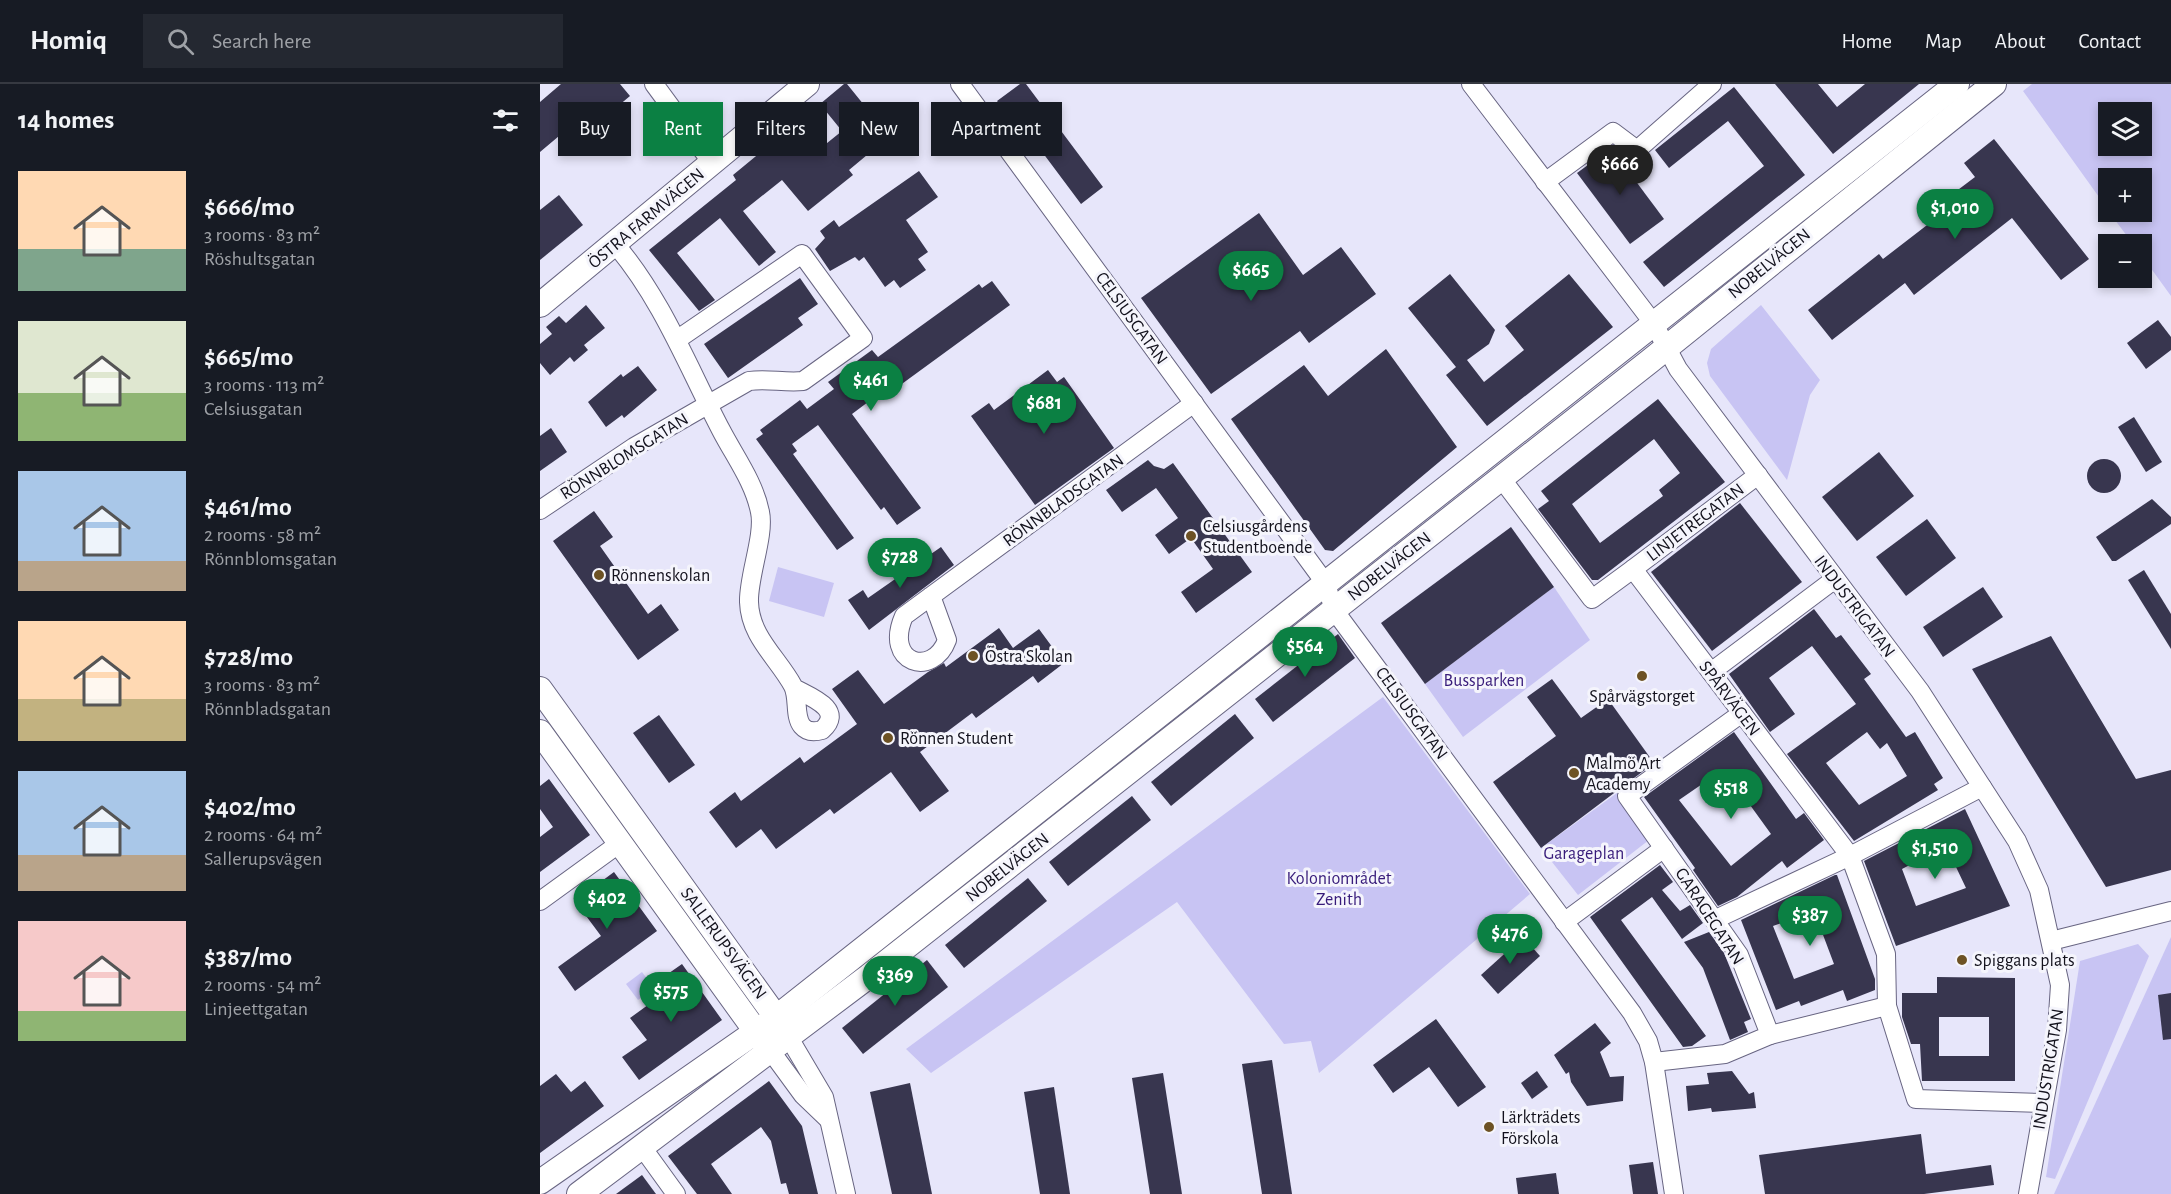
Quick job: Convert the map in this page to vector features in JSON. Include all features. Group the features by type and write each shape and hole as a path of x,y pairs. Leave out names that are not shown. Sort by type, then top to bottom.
{"main road":[{"name":"ÖSTRA FARMVÄGEN","path":"540,305 807,84"},
{"name":"NOBELVÄGEN","path":"579,1194 642,1147 1326,584 1957,84"},
{"name":"NOBELVÄGEN","path":"540,1182 756,1031 779,1034 1334,610 1666,348 1994,84"},
{"name":"SALLERUPSVÄGEN","path":"540,689 779,1034"},
{"name":"SALLERUPSVÄGEN","path":"540,732 756,1031"}],"street":[{"path":"654,84 712,163"},
{"name":"CELSIUSGATAN","path":"960,84 1326,584 1334,610 1637,1021 1648,1041 1654,1062 1674,1194"},
{"name":"INDUSTRIGATAN","path":"1471,84 1654,324 1678,369 1920,691 2017,841 2039,890 2060,985 2057,1030 2028,1194"},
{"path":"1545,182 1613,132 1637,150 1712,84"},
{"name":"RÖNNBLOMSGATAN","path":"615,244 629,260 678,339 708,404 751,482 761,514 749,602 751,618 760,639 794,687"},
{"name":"RÖNNBLOMSGATAN","path":"540,510 634,447 749,381 763,379 803,381 863,338 802,254 678,339"},
{"name":"RÖNNBLADSGATAN","path":"931,596 1194,403"},
{"name":"LINJETREGATAN","path":"1633,569 1758,475"},
{"path":"1501,478 1592,599 1633,569"},
{"name":"SPÅRVÄGEN","path":"1633,569 1850,856 1886,954 1887,1006 1916,1099 2043,1103"},
{"path":"1711,672 1835,579"},
{"name":"GARAGEGATAN","path":"1742,713 1627,796 1716,919 1739,955 1770,1035"},
{"path":"1716,919 1850,856 1982,788"},
{"path":"540,901 620,843"},
{"path":"1564,922 1665,848"},
{"path":"2052,941 2171,911"},
{"path":"1654,1062 1725,1054 1770,1035 1887,1006"},
{"name":"SALLERUPSVÄGEN","path":"779,1034 824,1097 846,1194"},
{"path":"642,1147 676,1194"}],"green space":[{"path":"2032,84 2171,84 2171,296 2152,270 2152,234 2126,234 2116,222 2152,222 2152,168 2098,168 2098,196 2023,91"},
{"path":"1761,305 1820,380 1810,395 1787,480 1710,376 1707,363 1711,349"},
{"path":"778,567 834,583 824,617 769,601"},
{"name":"Bussparken","path":"1554,587 1590,640 1463,737 1425,684"},
{"name":"Koloniområdet Zenith","path":"1383,697 1530,894 1319,1073 1311,1041 1284,1044 1177,902 931,1073 906,1049"},
{"name":"Garageplan","path":"1617,793 1649,840 1578,895 1541,848"},
{"path":"2171,937 2171,1194 2054,1194"},
{"path":"2138,944 2149,956 2055,1179 2046,1177 2080,961"},
{"path":"642,972 654,988 638,1000 626,984"}],"building":[{"path":"561,84 620,84 630,96 623,102 558,102 558,137 540,152 540,102"},
{"path":"847,84 862,102 839,102 839,127 827,113 827,102 822,102"},
{"path":"1020,84 1026,84 1039,102 998,102"},
{"path":"1775,84 1818,84 1837,107 1865,84 1919,84 1833,154"},
{"path":"1734,87 1805,175 1664,287 1643,262 1764,166 1728,121 1669,168 1655,150"},
{"path":"1062,132 1103,187 1081,204 1045,156 1062,156"},
{"path":"839,133 839,156 866,156 849,170 853,175 808,211 782,180 743,211 776,252 759,266 720,218 677,253 715,300 699,311 649,250 736,180 733,175 756,156 827,156 827,143"},
{"path":"1994,139 2089,259 2061,280 2012,218 1914,295 1905,283 1832,340 1808,310 1879,254 1883,259 1944,212 1938,205 1975,177 1964,163"},
{"path":"1611,148 1664,219 1630,244 1577,173"},
{"path":"919,171 938,197 906,220 928,252 918,259 926,270 900,288 894,280 885,287 864,257 859,261 855,257 830,271 815,249 825,238 820,231 834,220 839,227"},
{"path":"559,195 583,225 540,260 540,210"},
{"path":"1259,213 1303,275 1341,247 1376,294 1309,343 1300,331 1211,394 1141,298"},
{"path":"1450,274 1495,330 1489,344 1467,360 1484,382 1524,350 1505,326 1569,274 1613,327 1487,426 1446,375 1456,367 1408,308"},
{"path":"800,278 818,304 798,318 803,325 728,378 704,344"},
{"path":"992,281 1010,305 899,386 896,381 852,414 921,508 897,525 884,507 881,510 818,425 792,444 797,451 793,454 854,538 837,550 756,439 763,434 760,430 800,400 807,409 834,389 828,382 872,350 878,357 979,284 982,288"},
{"path":"586,305 605,328 584,345 588,350 574,362 570,357 550,375 540,363 540,344 552,334 546,327 559,316 566,323"},
{"path":"2158,320 2171,337 2171,350 2146,369 2127,343"},
{"path":"1386,349 1457,447 1333,551 1325,550 1231,419 1304,365 1328,396"},
{"path":"638,366 657,390 624,418 622,415 606,427 588,402 621,374 623,377"},
{"path":"1048,370 1057,382 1064,377 1114,448 1035,505 971,416 989,403 994,410"},
{"path":"1658,399 1725,482 1598,580 1592,580 1538,509 1549,501 1541,491","holes":["1654,439 1680,473 1659,490 1663,496 1600,543 1572,504"]},
{"path":"2134,417 2162,462 2146,472 2118,427"},
{"path":"551,428 567,452 540,471 540,436"},
{"path":"1879,452 1914,496 1857,541 1822,497"},
{"path":"2104,459 2116,464 2121,476 2116,488 2104,493 2092,488 2087,476 2092,464"},
{"name":"Celsiusgårdens Studentboende","path":"1148,460 1154,466 1164,469 1173,463 1252,572 1196,613 1181,592 1213,569 1191,538 1169,554 1155,535 1178,518 1156,488 1122,512 1106,490"},
{"path":"2152,499 2171,517 2171,524 2116,561 2112,561 2096,537"},
{"path":"1740,503 1802,582 1712,651 1651,572"},
{"name":"Rönnenskolan","path":"594,511 613,537 600,546 648,614 661,604 679,630 638,660 553,541"},
{"path":"1927,519 1956,558 1906,596 1876,557"},
{"path":"1511,527 1554,587 1425,684 1381,623"},
{"path":"941,547 954,565 869,630 848,600 863,590 868,598"},
{"path":"2144,570 2171,614 2171,649 2128,580"},
{"path":"1983,587 2003,617 1943,657 1923,627"},
{"path":"1814,609 1836,638 1841,635 1871,674 1864,679 1906,737 1915,732 1943,778 1934,784 1938,790 1854,841 1787,754 1856,704 1812,646 1769,678 1795,714 1770,732 1729,674","holes":["1867,732 1880,749 1887,743 1907,776 1859,805 1826,763"]},
{"name":"Rönnen Student","path":"999,628 1013,648 1039,629 1064,663 1038,683 1033,676 976,718 972,713 920,752 949,791 920,812 891,772 834,814 830,809 776,849 761,829 736,848 709,812 735,792 741,801 800,757 804,763 857,724 832,689 858,670 884,704 928,672 944,663 946,667"},
{"path":"1338,634 1355,658 1273,722 1255,699"},
{"path":"2051,636 2136,779 2171,770 2171,870 2106,887 1972,669"},
{"name":"Malmö Art Academy","path":"1552,679 1581,718 1608,699 1654,763 1541,848 1493,782 1556,736 1527,697"},
{"path":"1235,714 1254,738 1171,806 1151,782"},
{"path":"659,715 695,765 669,783 633,733"},
{"path":"1734,732 1796,819 1804,813 1824,840 1787,868 1782,861 1737,897 1718,906 1693,870 1695,868 1644,797","holes":["1724,769 1771,834 1731,866 1679,800"]},
{"path":"549,779 590,835 540,872 540,837 553,827 540,809 540,786"},
{"path":"1132,796 1151,820 1068,886 1049,862"},
{"path":"1965,809 2010,906 1896,946 1864,861","holes":["1946,846 1966,888 1916,906 1902,869"]},
{"path":"1660,865 1673,882 1662,890 1680,911 1690,905 1703,923 1682,939 1652,897 1621,920 1706,1036 1692,1046 1683,1047 1590,917"},
{"path":"614,872 657,931 575,991 558,967 601,936 575,901"},
{"path":"1837,875 1875,979 1875,990 1847,1001 1843,990 1801,1006 1799,1001 1776,1010 1741,920","holes":["1814,911 1834,964 1794,979 1773,926"]},
{"path":"1028,878 1047,901 964,968 945,945"},
{"path":"1709,932 1724,953 1751,1019 1744,1022 1748,1032 1730,1040 1703,968 1684,942"},
{"path":"1523,937 1540,956 1498,994 1481,975"},
{"path":"927,960 948,987 863,1054 842,1028"},
{"path":"682,964 722,1020 639,1080 622,1057 647,1040 630,1018 670,989 662,978"},
{"path":"1937,977 2015,978 2015,1081 1922,1081 1920,1044 1911,1044 1902,1017 1902,993 1937,993","holes":["1939,1017 1989,1017 1989,1056 1939,1056"]},
{"path":"2171,993 2171,1039 2163,1040 2158,995"},
{"path":"1436,1019 1486,1087 1458,1107 1429,1067 1393,1093 1373,1065"},
{"path":"1595,1023 1611,1043 1600,1052 1610,1077 1624,1076 1623,1101 1587,1106 1571,1082 1569,1072 1566,1074 1554,1055"},
{"path":"1272,1060 1292,1194 1262,1194 1242,1064"},
{"path":"1537,1071 1548,1087 1532,1099 1521,1083"},
{"path":"1732,1071 1749,1094 1754,1092 1756,1108 1712,1112 1711,1108 1688,1111 1686,1086 1709,1084 1707,1073"},
{"path":"1163,1073 1182,1194 1150,1194 1132,1078"},
{"path":"556,1074 571,1092 585,1081 604,1106 540,1153 540,1086"},
{"path":"769,1081 802,1126 818,1194 789,1194 786,1183 781,1184 771,1141 761,1127 711,1164 732,1194 697,1194 668,1156"},
{"path":"910,1083 932,1194 892,1194 870,1092"},
{"path":"1054,1087 1070,1194 1040,1194 1024,1092"},
{"path":"1921,1134 1926,1174 1991,1165 1994,1185 1924,1194 1765,1194 1759,1155"},
{"path":"1653,1162 1658,1194 1633,1194 1629,1165"},
{"path":"1556,1173 1559,1194 1518,1194 1516,1178"},
{"path":"642,1175 656,1194 616,1194"}],"place":[{"name":"Celsiusgårdens Studentboende","path":"1191,536"},
{"name":"Rönnenskolan","path":"599,575"},
{"name":"Östra Skolan","path":"973,656"},
{"name":"Spårvägstorget","path":"1642,676"},
{"name":"Rönnen Student","path":"888,738"},
{"name":"Malmö Art Academy","path":"1574,773"},
{"name":"Spiggans plats","path":"1962,960"},
{"name":"Lärkträdets Förskola","path":"1489,1127"}]}
